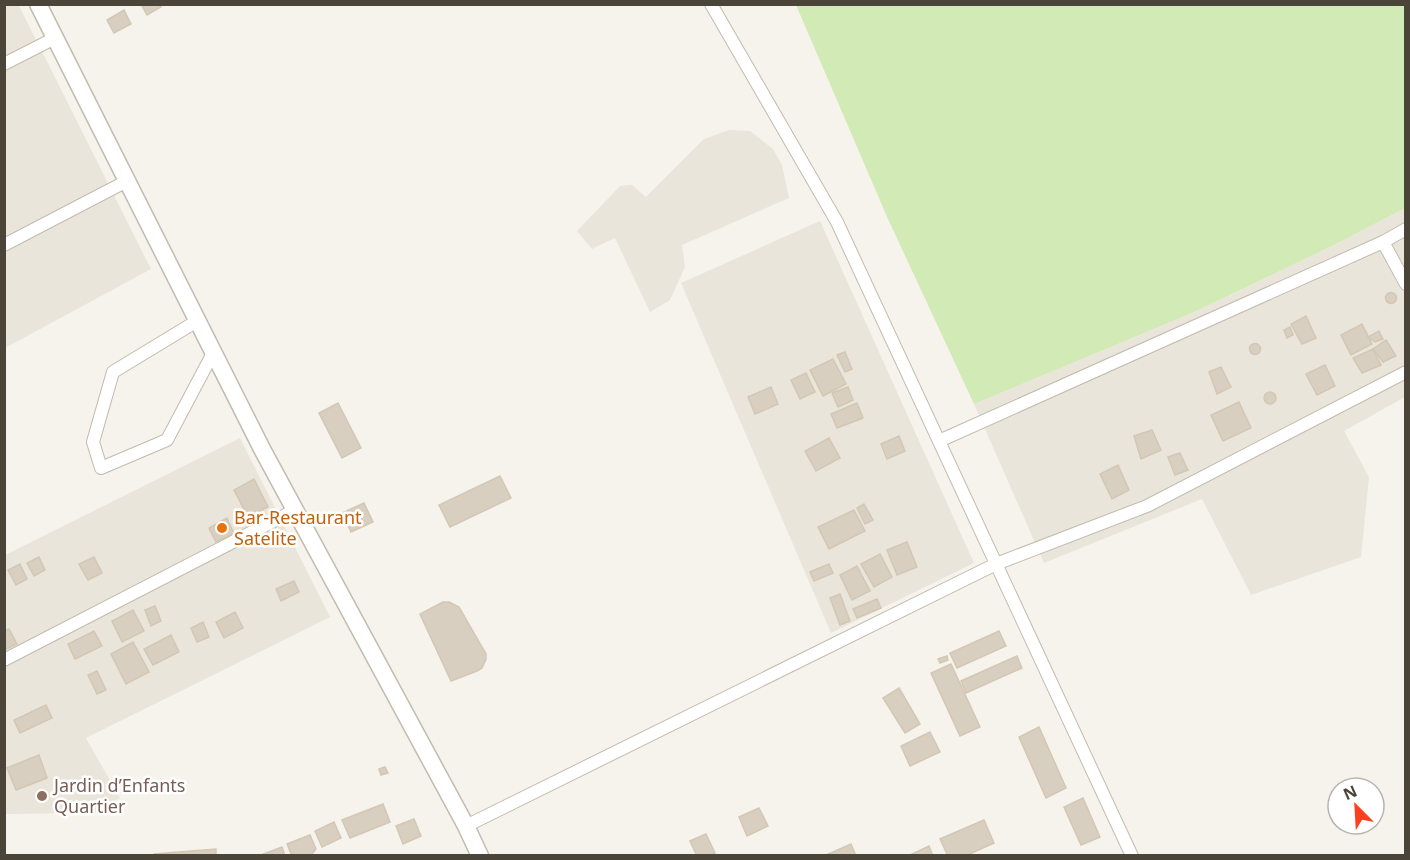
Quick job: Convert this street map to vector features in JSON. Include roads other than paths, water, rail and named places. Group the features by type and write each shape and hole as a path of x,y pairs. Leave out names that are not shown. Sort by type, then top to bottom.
{"street":[{"path":"38,4 262,449 480,855"},
{"path":"711,4 837,222 1132,855"},
{"path":"4,64 55,38"},
{"path":"4,245 127,181"},
{"path":"939,441 1406,230"},
{"path":"1383,242 1406,284"},
{"path":"198,321 113,372 93,442 101,468 167,440 213,353"},
{"path":"466,826 996,564 1147,506 1406,372"},
{"path":"4,660 295,510"}],"place":[{"name":"Bar-Restaurant Satelite","path":"222,528"},
{"name":"Jardin d’Enfants Quartier","path":"42,796"}]}
